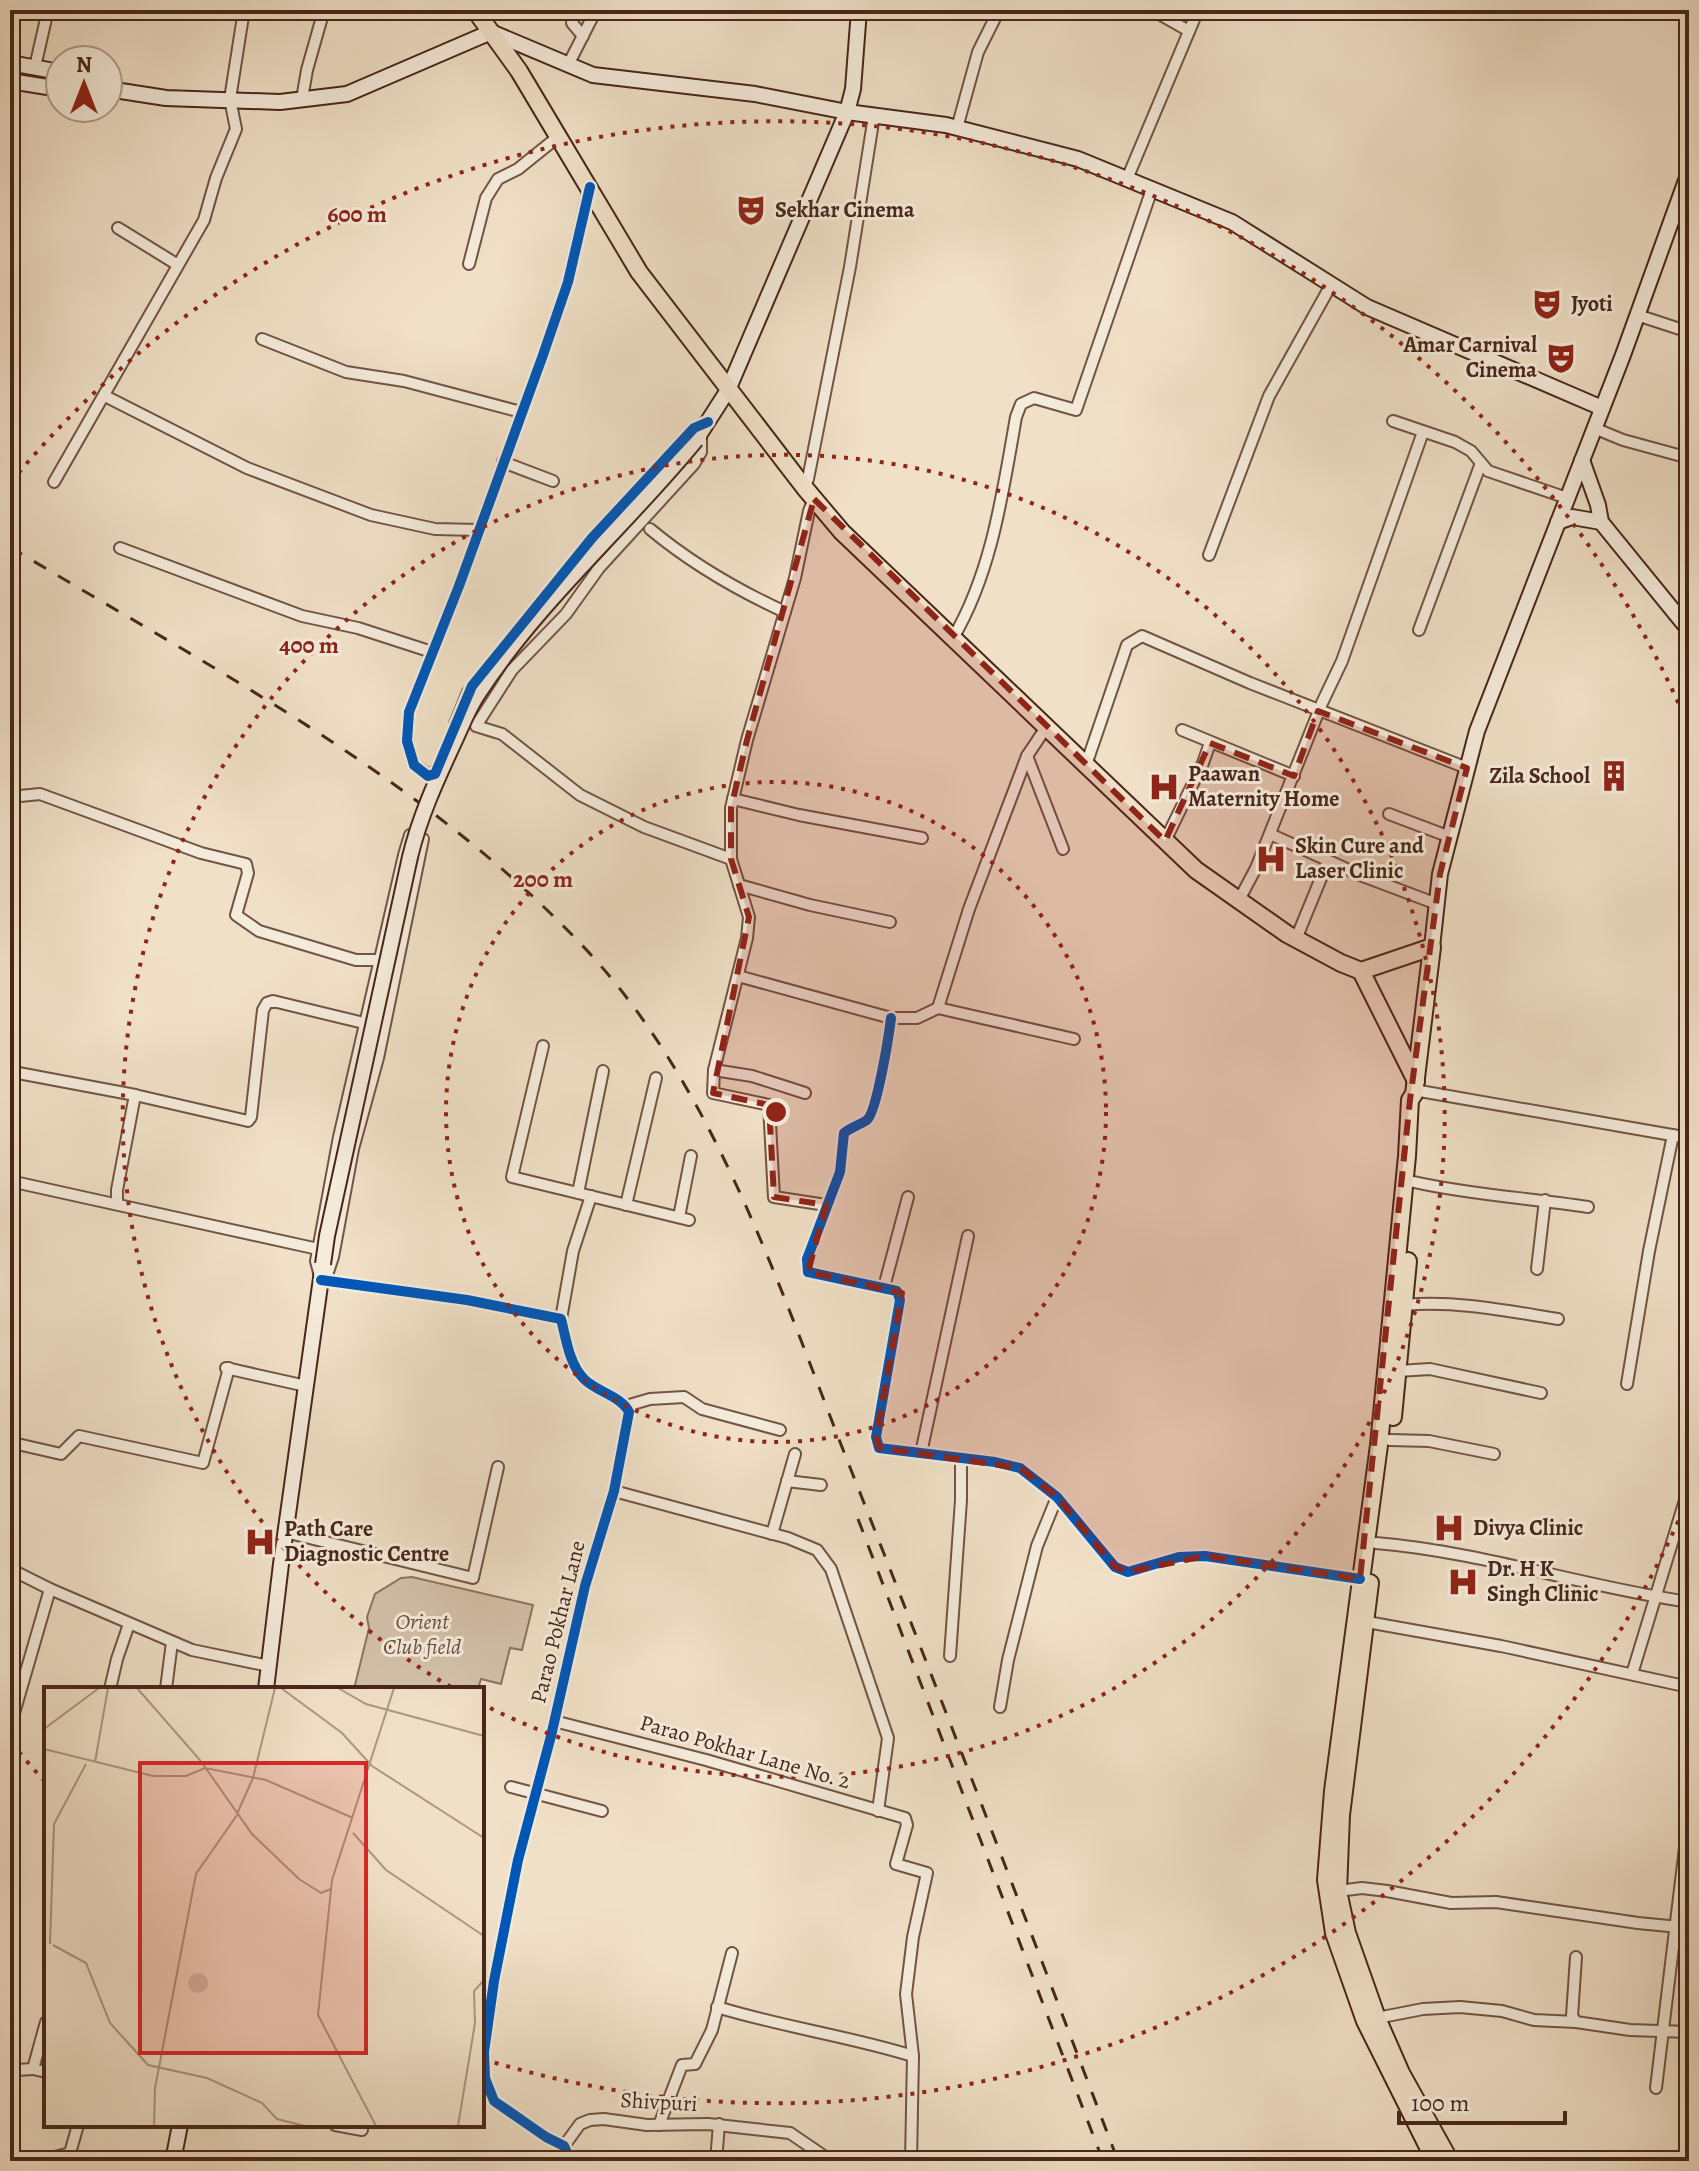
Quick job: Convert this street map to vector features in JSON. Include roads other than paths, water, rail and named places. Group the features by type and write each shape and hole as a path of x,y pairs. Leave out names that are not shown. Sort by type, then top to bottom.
{"main road":[{"path":"475,10 559,136 639,272 728,390 842,532 1196,870 1296,939 1361,971 1432,947"},
{"path":"266,1687 321,1280 320,1256 417,829 432,789 476,696 502,660 600,545 642,503 702,431 728,390 847,112 853,89 859,10"},
{"path":"124,91 166,98 280,102 347,94 491,32 593,75 755,94 847,112 957,128 1078,159 1232,222 1367,307 1602,408"},
{"path":"10,63 44,69"},
{"path":"10,72 44,78"},
{"path":"10,81 44,86"},
{"path":"1435,2161 1365,2021 1334,1933 1326,1880 1333,1791 1379,1445 1410,1100 1415,1088 1440,874 1477,731 1689,172"},
{"path":"1582,460 1601,522 1689,630"},
{"path":"1558,522 1572,517 1601,522"},
{"path":"1361,971 1419,1099 1398,1371 1341,1815 1338,1891 1356,1960 1377,2018 1401,2073 1450,2161"},
{"path":"173,2161 180,2127"}],"street":[{"path":"35,67 48,10"},
{"path":"54,482 204,220 216,178 236,129 230,99 244,10"},
{"path":"302,99 324,10"},
{"path":"574,10 572,23 583,36"},
{"path":"568,65 596,10"},
{"path":"957,128 978,52 999,10"},
{"path":"1152,10 1189,31"},
{"path":"1127,179 1198,10"},
{"path":"826,1205 774,1197 769,1105 713,1093 714,1070 738,976 749,917 731,859 733,799 747,740 795,578 809,511 808,479 850,267 874,116"},
{"path":"469,264 486,198 498,179 518,169 559,136"},
{"path":"590,187 568,282 409,712 407,741 414,765 432,777 472,686 592,538 694,428 702,431 701,452 694,464 599,568 566,614 512,670 476,726 502,734 580,795 644,827 731,859"},
{"path":"953,638 975,593 1001,505 1021,404 1034,398 1076,410 1152,189"},
{"path":"118,228 178,265"},
{"path":"1209,555 1269,396 1331,285"},
{"path":"1637,315 1689,332"},
{"path":"262,339 346,372 404,381 521,412"},
{"path":"105,396 247,468 371,515 435,529 478,530"},
{"path":"1393,421 1455,442 1471,451 1488,471 1567,498"},
{"path":"1594,428 1623,440 1689,458"},
{"path":"1239,900 1270,834 1358,619 1423,432"},
{"path":"503,462 553,481"},
{"path":"1419,630 1481,463"},
{"path":"650,529 683,556 730,586 785,612"},
{"path":"120,548 302,616 358,628 432,652"},
{"path":"1086,765 1127,645 1142,636 1318,711 1467,768"},
{"path":"938,1008 969,909 1027,756 1045,729"},
{"path":"1182,730 1294,776"},
{"path":"1165,841 1210,743"},
{"path":"1027,756 1063,849"},
{"path":"10,797 40,794 201,853 246,864 248,873 236,915 259,931 356,960 398,960"},
{"path":"733,799 922,838"},
{"path":"1389,814 1450,837"},
{"path":"1270,834 1328,861 1437,904"},
{"path":"10,1181 185,1218 320,1256 339,1137 410,835 423,839 384,1027 353,1149 333,1257 327,1275 321,1280"},
{"path":"1296,939 1328,861"},
{"path":"739,885 810,905 890,922"},
{"path":"738,976 891,1018 917,1018 938,1008 1074,1039"},
{"path":"10,1085 12,1072 135,1095 248,1121 251,1117 263,1010 267,1003 273,1001 384,1027"},
{"path":"891,1018 872,1108 868,1119 844,1133 840,1172 807,1259 808,1272 897,1291 900,1300 876,1437 879,1448 1020,1468 1057,1497 1115,1567 1128,1572 1179,1557 1205,1556 1360,1579"},
{"path":"543,1046 512,1177 684,1218 691,1156"},
{"path":"714,1070 752,1076 805,1093"},
{"path":"578,1193 603,1071"},
{"path":"626,1205 656,1078"},
{"path":"1415,1088 1689,1138"},
{"path":"117,1203 135,1095"},
{"path":"1627,1384 1649,1251 1673,1135"},
{"path":"1414,1182 1453,1191 1588,1207"},
{"path":"591,1196 573,1251 561,1319 578,1372 594,1387 626,1406 650,1399 684,1397 702,1409 780,1430"},
{"path":"884,1287 908,1197"},
{"path":"1537,1269 1545,1200"},
{"path":"921,1453 968,1236"},
{"path":"321,1280 467,1300 561,1319"},
{"path":"1404,1305 1500,1309 1558,1319"},
{"path":"11,1443 61,1454 79,1436 203,1463 226,1368 306,1386"},
{"path":"1398,1371 1430,1369 1541,1393"},
{"name":"Parao Pokhar Lane","path":"564,2146 501,2106 488,2090 484,2052 487,1997 585,1586 614,1491 629,1412 626,1406"},
{"path":"1390,1440 1429,1441 1494,1454"},
{"path":"772,1534 795,1454"},
{"path":"950,1656 961,1458"},
{"path":"285,1532 473,1578 498,1467"},
{"path":"787,1481 821,1485"},
{"path":"1632,1674 1689,1487"},
{"path":"614,1491 772,1534 817,1550 831,1569 888,1738 878,1811"},
{"path":"1000,1707 1008,1660 1037,1546 1057,1497"},
{"path":"1677,1530 1689,1531"},
{"path":"1376,1543 1483,1558 1656,1598 1689,1602"},
{"path":"10,1569 192,1650 269,1666"},
{"path":"10,1727 50,1589"},
{"path":"1367,1622 1689,1687"},
{"path":"110,1687 129,1624"},
{"path":"166,1687 172,1642"},
{"name":"Parao Pokhar Lane No. 2","path":"554,1721 706,1760 905,1818 907,1821 896,1864 927,1873 913,1937 906,1994 913,2056"},
{"path":"511,1787 602,1811"},
{"path":"1656,2088 1689,1830"},
{"path":"1338,1891 1362,1888 1451,1903 1496,1902 1689,1928"},
{"path":"659,2125 682,2065 695,2064 712,2030 732,1953"},
{"path":"1576,1957 1572,2016 1576,2022"},
{"path":"717,2007 752,2018 843,2036 913,2056 911,2161"},
{"path":"1377,2018 1423,2009 1460,2007 1502,2011 1534,2020 1630,2030 1689,2032"},
{"path":"33,2069 44,2029"},
{"path":"10,2082 17,2070 44,2072"},
{"name":"Shivpuri","path":"564,2146 580,2124 590,2120 659,2125 719,2124 790,2133 831,2161"},
{"path":"716,2161 719,2124"},
{"path":"39,2161 70,2153 77,2127"},
{"path":"346,2127 362,2130"},
{"path":"564,2146 571,2161"}],"railway":[{"path":"10,547 308,726 450,826 516,882 579,942 627,998 669,1060 707,1125 771,1264 1118,2161"},
{"path":"858,1519 1103,2161"}],"place":[{"name":"Sekhar Cinema","path":"751,210"},
{"name":"Jyoti","path":"1547,304"},
{"name":"Amar Carnival Cinema","path":"1561,358"},
{"name":"Zila School","path":"1614,776"},
{"name":"Paawan Maternity Home","path":"1164,787"},
{"name":"Skin Cure and Laser Clinic","path":"1271,859"},
{"name":"Divya Clinic","path":"1449,1528"},
{"name":"Path Care Diagnostic Centre","path":"260,1542"},
{"name":"Dr. H K Singh Clinic","path":"1463,1582"}],"park label":[{"name":"Orient Club field","path":"422,1634"}]}
